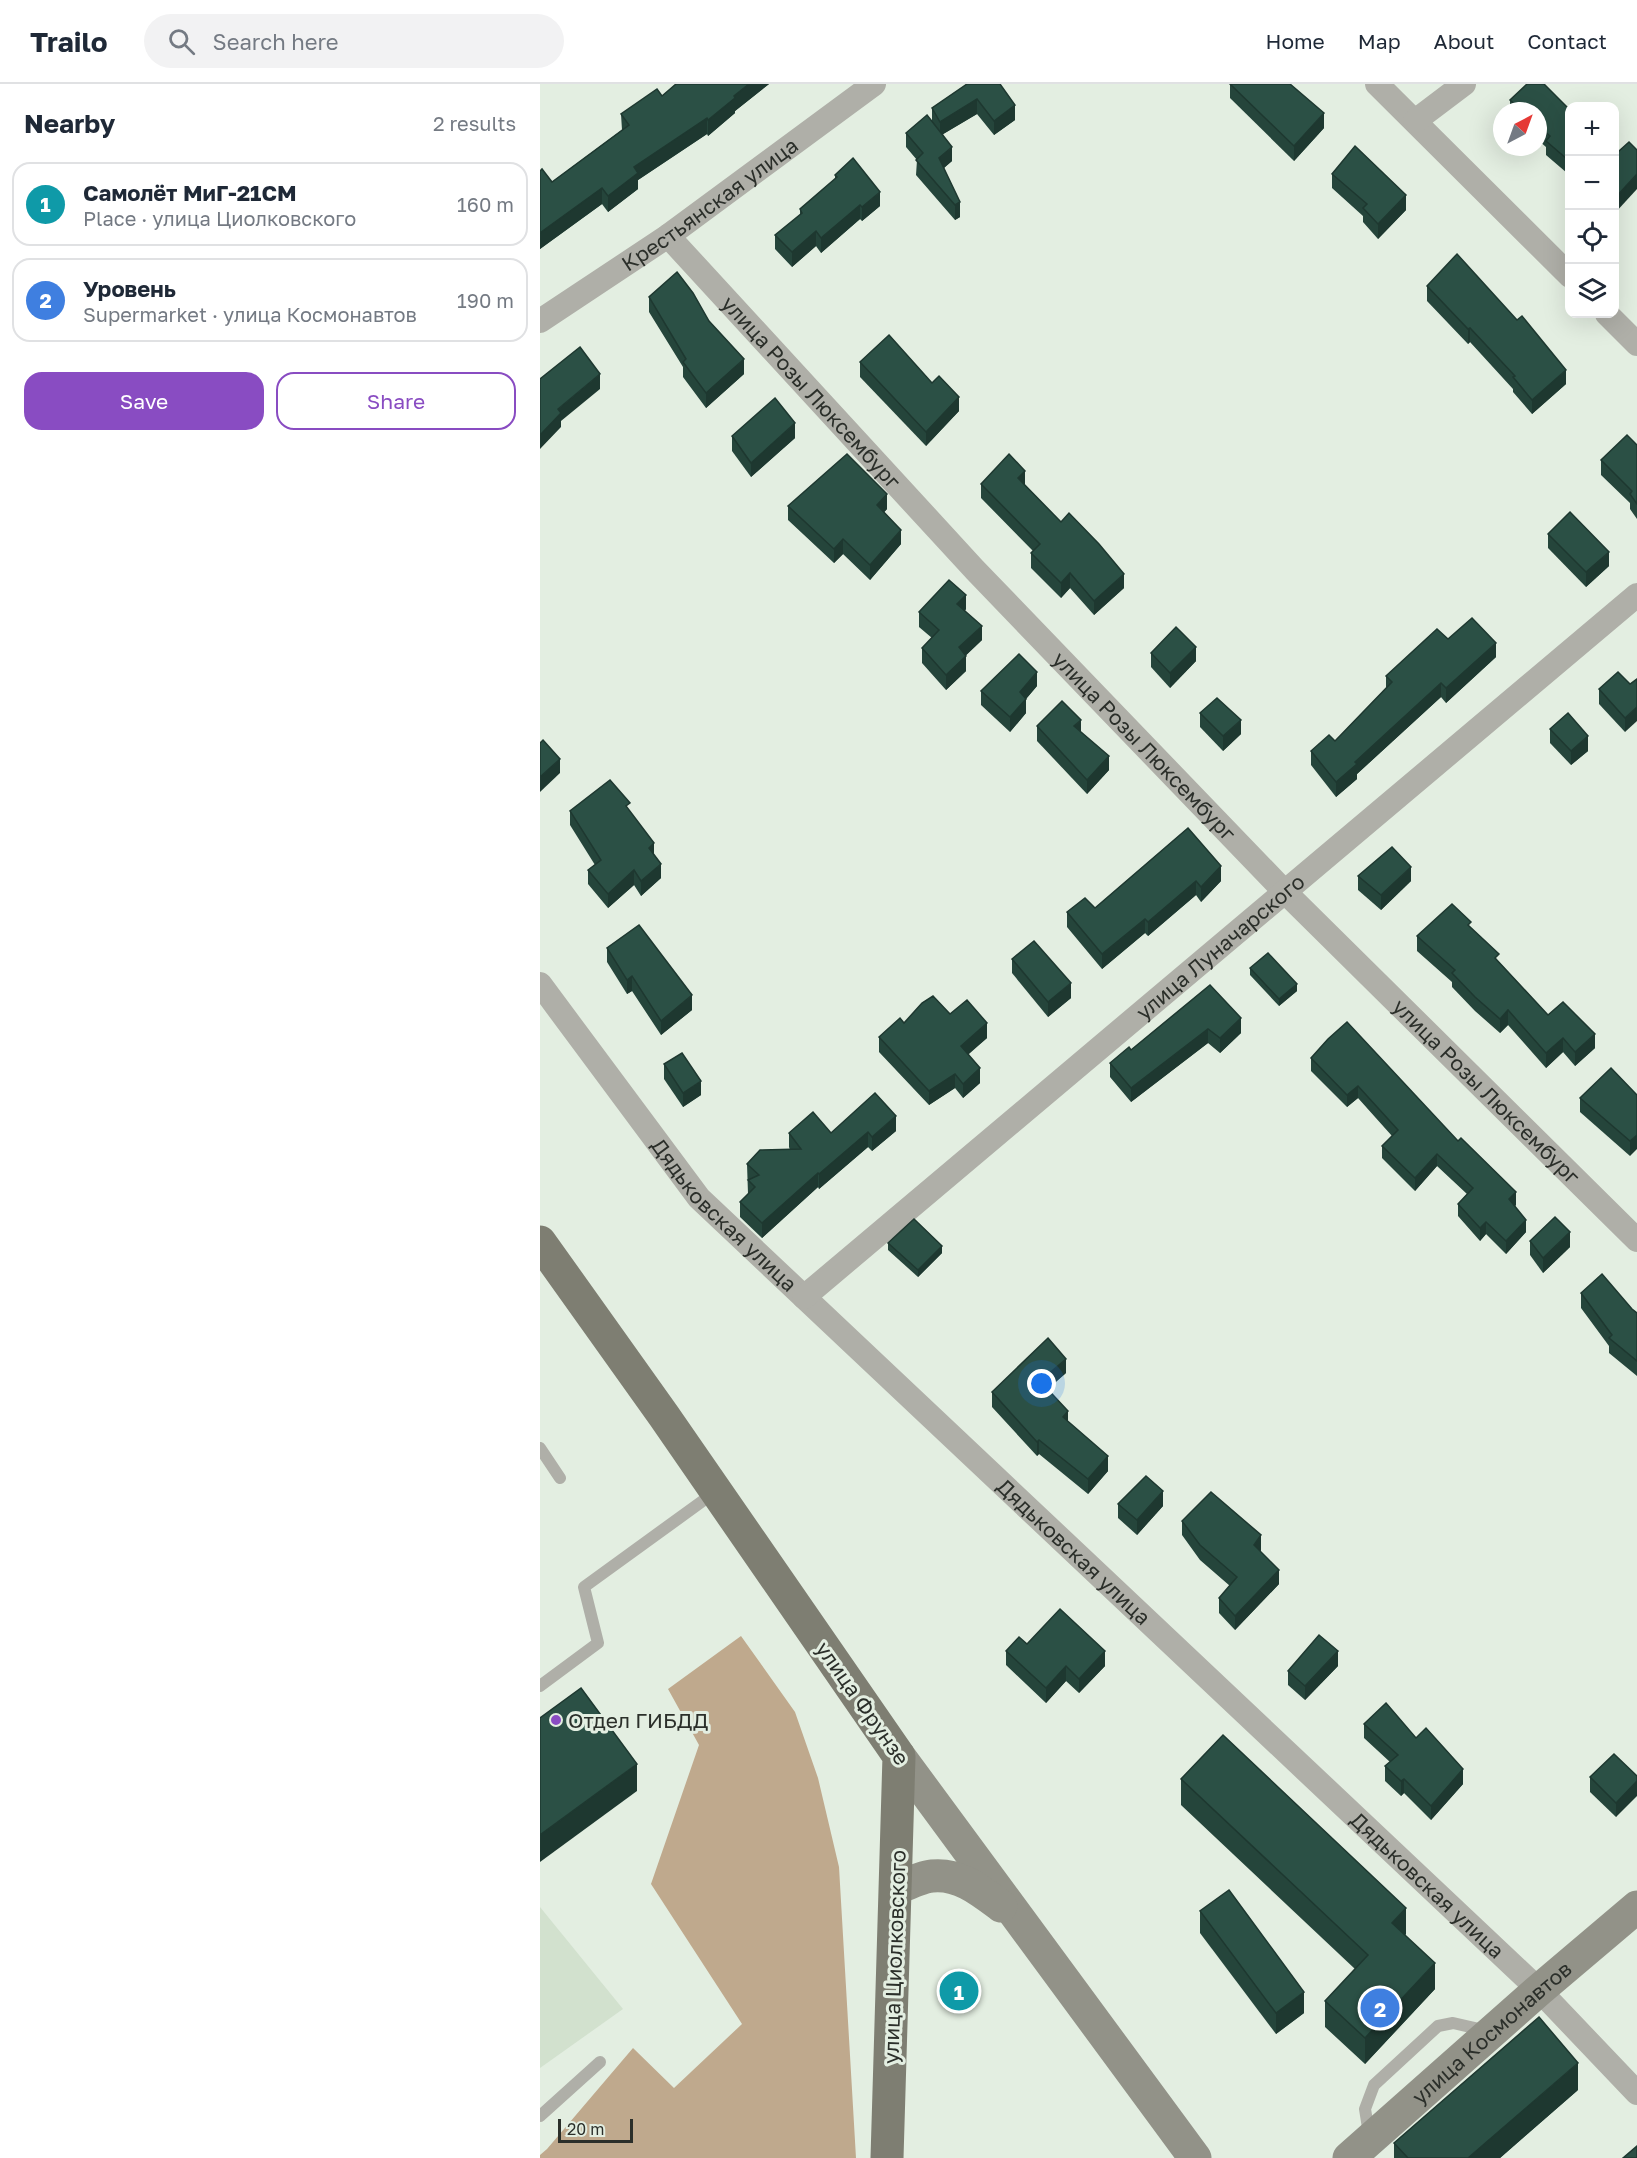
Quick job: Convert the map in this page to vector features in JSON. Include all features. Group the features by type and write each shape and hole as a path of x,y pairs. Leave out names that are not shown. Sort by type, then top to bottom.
{"main road":[{"name":"улица Фрунзе","path":"540,1242 899,1756 1195,2158"},
{"name":"улица Циолковского","path":"887,2158 899,1756"},
{"path":"896,1889 930,1876 950,1876 976,1888 1022,1921"},
{"name":"улица Космонавтов","path":"1360,2149 1492,2031 1637,1907"}],"street":[{"name":"Крестьянская улица","path":"540,321 668,237 874,84"},
{"path":"1377,84 1565,272"},
{"path":"1415,122 1464,84"},
{"name":"улица Розы Люксембург","path":"668,237 975,570 1284,892 1637,1240"},
{"path":"1611,318 1637,344"},
{"name":"улица Луначарского","path":"804,1297 1637,595"},
{"name":"Дядьковская улица","path":"540,984 699,1198 1539,1990 1637,2093"}],"lane":[{"path":"540,1448 560,1478"},
{"path":"540,1686 598,1643 584,1587 716,1491"},
{"path":"540,2116 600,2062"}],"shaded area":[{"path":"741,1636 795,1712 818,1778 839,1867 856,2158 540,2158 540,2155 633,2048 674,2088 742,2024 651,1884 699,1745 668,1689"},
{"path":"540,1907 623,2009 540,2068"}],"building":[{"path":"676,84 749,84 708,120 707,118 634,167 638,173 608,196 602,188 540,233 540,171 542,169 552,182 629,125 621,114 657,89 662,96"},
{"path":"967,84 1000,84 1015,105 994,121 977,99 940,122 932,108"},
{"path":"1230,84 1290,84 1324,113 1294,146"},
{"path":"1527,84 1544,84 1565,105 1565,157 1547,142 1550,136 1547,133 1547,102 1512,102 1510,100"},
{"path":"927,115 952,147 939,158 960,202 955,205 916,160 923,153 906,133"},
{"path":"1629,142 1637,150 1637,174 1619,194 1619,156 1619,151"},
{"path":"1355,146 1406,195 1378,224 1363,208 1367,204 1332,174"},
{"path":"853,158 880,192 862,207 860,205 821,238 816,231 792,252 775,235 802,213 800,209 837,177 835,175"},
{"path":"1457,254 1517,320 1522,316 1566,370 1532,400 1513,377 1515,376 1427,286"},
{"path":"677,272 693,293 709,321 744,359 706,393 683,362 686,359 649,297"},
{"path":"889,335 932,383 939,376 959,397 926,432 860,362"},
{"path":"580,347 600,374 558,409 561,413 540,435 540,379"},
{"path":"775,398 795,423 751,463 732,436"},
{"path":"1627,435 1637,445 1637,504 1630,494 1632,491 1601,460"},
{"path":"847,454 887,494 877,505 901,530 870,565 843,539 834,549 788,506"},
{"path":"1009,454 1025,471 1018,478 1061,522 1069,513 1124,574 1094,601 1070,573 1061,583 1031,553 1040,544 981,484"},
{"path":"1570,512 1609,552 1586,572 1548,534"},
{"path":"949,580 966,595 957,604 982,626 959,647 966,656 946,675 922,648 939,630 919,612"},
{"path":"1472,618 1496,643 1446,688 1441,683 1336,782 1311,751 1329,735 1335,741 1392,682 1386,676 1437,629 1448,639"},
{"path":"1176,627 1196,647 1170,673 1151,653"},
{"path":"1019,654 1037,672 1020,692 1026,699 1010,717 981,691"},
{"path":"1618,672 1630,684 1637,679 1637,707 1625,718 1599,689"},
{"path":"1217,698 1241,720 1223,736 1200,713"},
{"path":"1062,701 1081,720 1074,726 1109,756 1087,780 1037,726"},
{"path":"1568,713 1588,736 1571,751 1550,729"},
{"path":"543,740 560,759 540,777 540,743"},
{"path":"610,780 630,803 626,806 654,843 649,848 661,864 641,881 634,870 608,894 588,870 601,860 570,811"},
{"path":"1188,828 1221,866 1201,887 1196,881 1148,922 1145,919 1102,954 1067,912 1085,898 1095,908"},
{"path":"1392,847 1411,867 1381,895 1358,876"},
{"path":"1452,904 1471,922 1468,925 1499,954 1495,958 1548,1015 1563,1002 1595,1034 1575,1052 1563,1038 1546,1053 1508,1010 1500,1019 1475,997 1452,973 1455,970 1417,936"},
{"path":"639,925 692,995 661,1021 632,976 627,980 607,948"},
{"path":"1034,941 1071,983 1048,1002 1012,959"},
{"path":"1268,953 1297,984 1279,999 1250,968"},
{"path":"1210,985 1241,1018 1220,1038 1208,1029 1131,1088 1110,1063 1129,1047 1131,1050"},
{"path":"933,996 950,1014 967,1000 987,1023 961,1046 980,1068 963,1084 955,1074 929,1091 879,1037 900,1018 904,1023 922,1003"},
{"path":"1347,1022 1458,1141 1461,1138 1516,1192 1509,1199 1526,1220 1506,1241 1486,1222 1480,1228 1458,1204 1473,1188 1437,1154 1415,1178 1382,1146 1398,1130 1358,1086 1347,1095 1311,1058"},
{"path":"682,1053 701,1081 683,1093 664,1064"},
{"path":"1611,1068 1637,1095 1637,1135 1630,1141 1580,1098"},
{"path":"875,1093 896,1116 872,1137 868,1132 762,1223 740,1202 755,1187 748,1180 759,1175 747,1164 760,1150 801,1149 789,1133 813,1112 831,1133"},
{"path":"1555,1217 1570,1232 1543,1258 1530,1241"},
{"path":"914,1219 942,1246 918,1270 888,1243"},
{"path":"1602,1274 1637,1313 1637,1361 1609,1338 1612,1335 1581,1293"},
{"path":"1048,1338 1066,1359 1040,1381 1068,1411 1063,1417 1108,1456 1088,1479 1039,1440 1037,1442 992,1392"},
{"path":"1146,1476 1163,1491 1137,1520 1118,1504"},
{"path":"1211,1492 1261,1535 1254,1545 1279,1570 1235,1616 1219,1598 1237,1577 1200,1545 1182,1521"},
{"path":"1060,1609 1105,1651 1079,1679 1066,1666 1046,1688 1006,1651 1019,1637 1027,1644"},
{"path":"1319,1635 1338,1651 1305,1686 1288,1671"},
{"path":"581,1688 637,1764 540,1835 540,1718"},
{"path":"1386,1703 1416,1738 1426,1728 1463,1769 1431,1806 1404,1779 1401,1781 1385,1766 1398,1755 1364,1724"},
{"path":"1223,1735 1406,1908 1392,1923 1435,1963 1365,2038 1325,2001 1368,1955 1181,1779"},
{"path":"1614,1754 1637,1776 1637,1781 1616,1803 1590,1777"},
{"path":"1229,1890 1304,1992 1276,2013 1200,1911"},
{"path":"1539,2017 1578,2063 1468,2158 1408,2158 1394,2143"},
{"path":"1637,2146 1637,2158 1623,2158"}],"place":[{"name":"Отдел ГИБДД","path":"556,1720"},
{"name":"Самолёт МиГ-21СМ","path":"959,1991"},
{"name":"Уровень","path":"1380,2008"}]}
